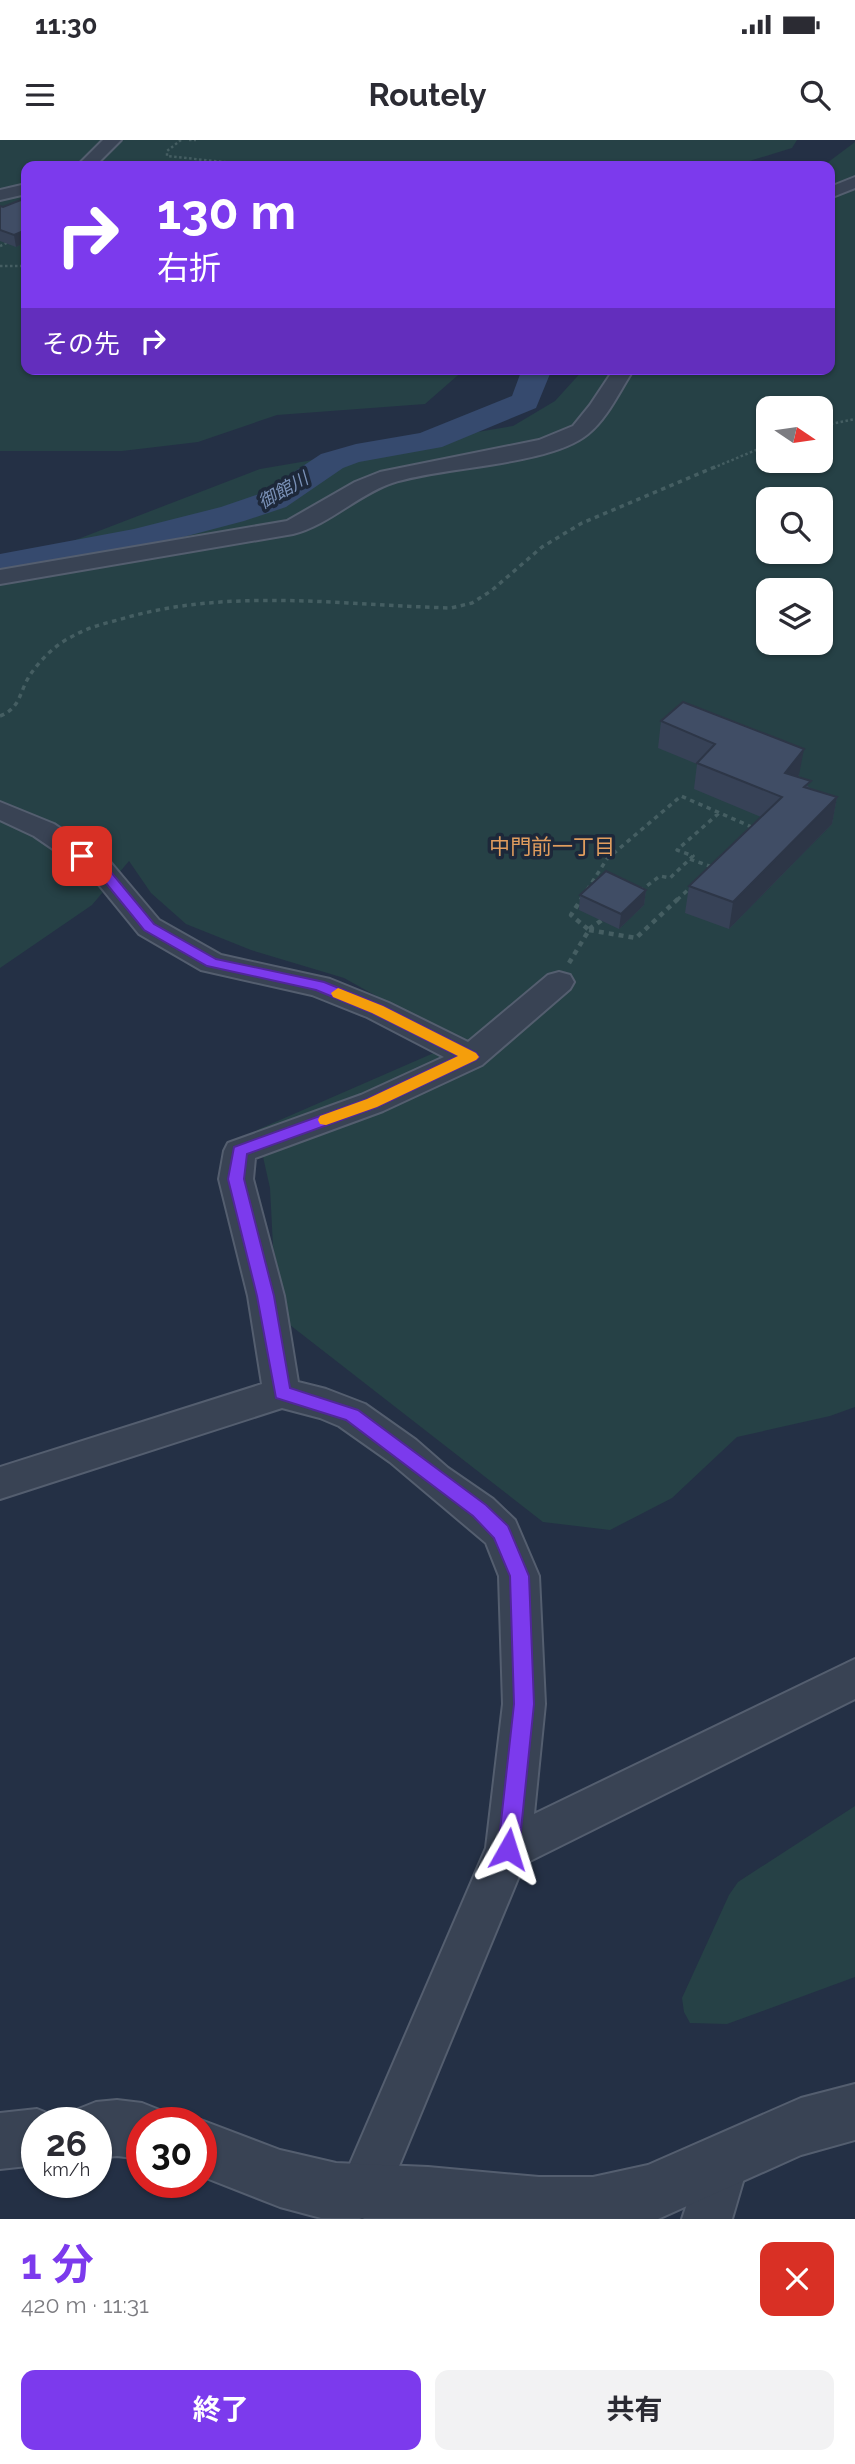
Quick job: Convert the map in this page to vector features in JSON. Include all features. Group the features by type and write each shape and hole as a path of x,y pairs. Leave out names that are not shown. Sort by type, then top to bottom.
{"street":[{"path":"90,161 113,140"},
{"path":"835,191 855,182"},
{"path":"0,195 21,190"},
{"path":"0,577 293,527 314,519 354,491 386,477 551,443 578,432 606,401 621,375"},
{"path":"0,810 44,830 102,869 149,927 212,963 319,986 378,1010 471,1057"},
{"path":"282,1393 265,1296 236,1179 240,1151 372,1103 471,1057 559,982"},
{"path":"0,1483 282,1393 326,1404 352,1415 403,1451 435,1479 479,1511 501,1532 519,1576 524,1704 508,1849 362,2194"},
{"path":"508,1849 855,1678"},
{"path":"217,2154 306,2186 362,2194 428,2196 565,2209 607,2205 649,2193 830,2116 855,2112"},
{"path":"0,2141 21,2139"},
{"path":"707,2219 724,2161"}],"path":[{"path":"181,140 167,151 167,156 217,161"},
{"path":"189,140 196,140"},
{"path":"0,246 19,237"},
{"path":"0,266 21,266"},
{"path":"833,424 855,419"},
{"path":"0,716 12,713 19,704 31,673 70,637 106,624 159,608 214,600 265,598 438,608 472,603 491,591 542,547 582,523 756,450"},
{"path":"695,883 636,938 589,930 571,915 607,859 681,796 755,828 745,837"},
{"path":"639,891 660,876 670,878 690,859 693,856 677,850 719,813"},
{"path":"690,859 715,866 705,874"},
{"path":"559,982 589,930 609,914"}],"green space":[{"path":"0,140 797,140 792,148 749,161 21,161 21,375 458,375 425,404 277,415 198,442 122,451 0,451"},
{"path":"855,142 855,1407 830,1416 737,1437 672,1498 610,1530 543,1522 290,1325 273,1246 270,1188 257,1130 459,1042 344,978 251,950 186,924 151,893 129,861 92,905 0,968 0,579 39,554 260,469 513,426 555,401 579,375 835,375 835,161 830,161"},
{"path":"855,1806 855,1977 727,2024 690,2023 684,2012 682,1998 729,1895 738,1882"}],"building":[{"path":"21,200 21,232 14,235 0,230 0,206"},
{"path":"683,702 804,749 785,773 811,781 804,787 837,797 733,902 689,886 782,797 697,763 715,744 661,721"},
{"path":"606,871 646,890 621,914 580,895"}],"waterway":[{"name":"御館川","path":"0,564 134,540 265,504 323,465 344,456 431,440 525,402 535,375"}],"slow traffic":[{"path":"326,1120 372,1103 471,1057 338,993"}],"district":[{"name":"中門前一丁目","path":"552,846"}],"route":[{"path":"82,856 102,869 149,927 212,963 319,986 378,1010 471,1057 372,1103 240,1151 236,1179 265,1296 282,1393 326,1404 352,1415 374,1429 479,1511 501,1532 512,1555 519,1576 524,1704 508,1849"}]}
